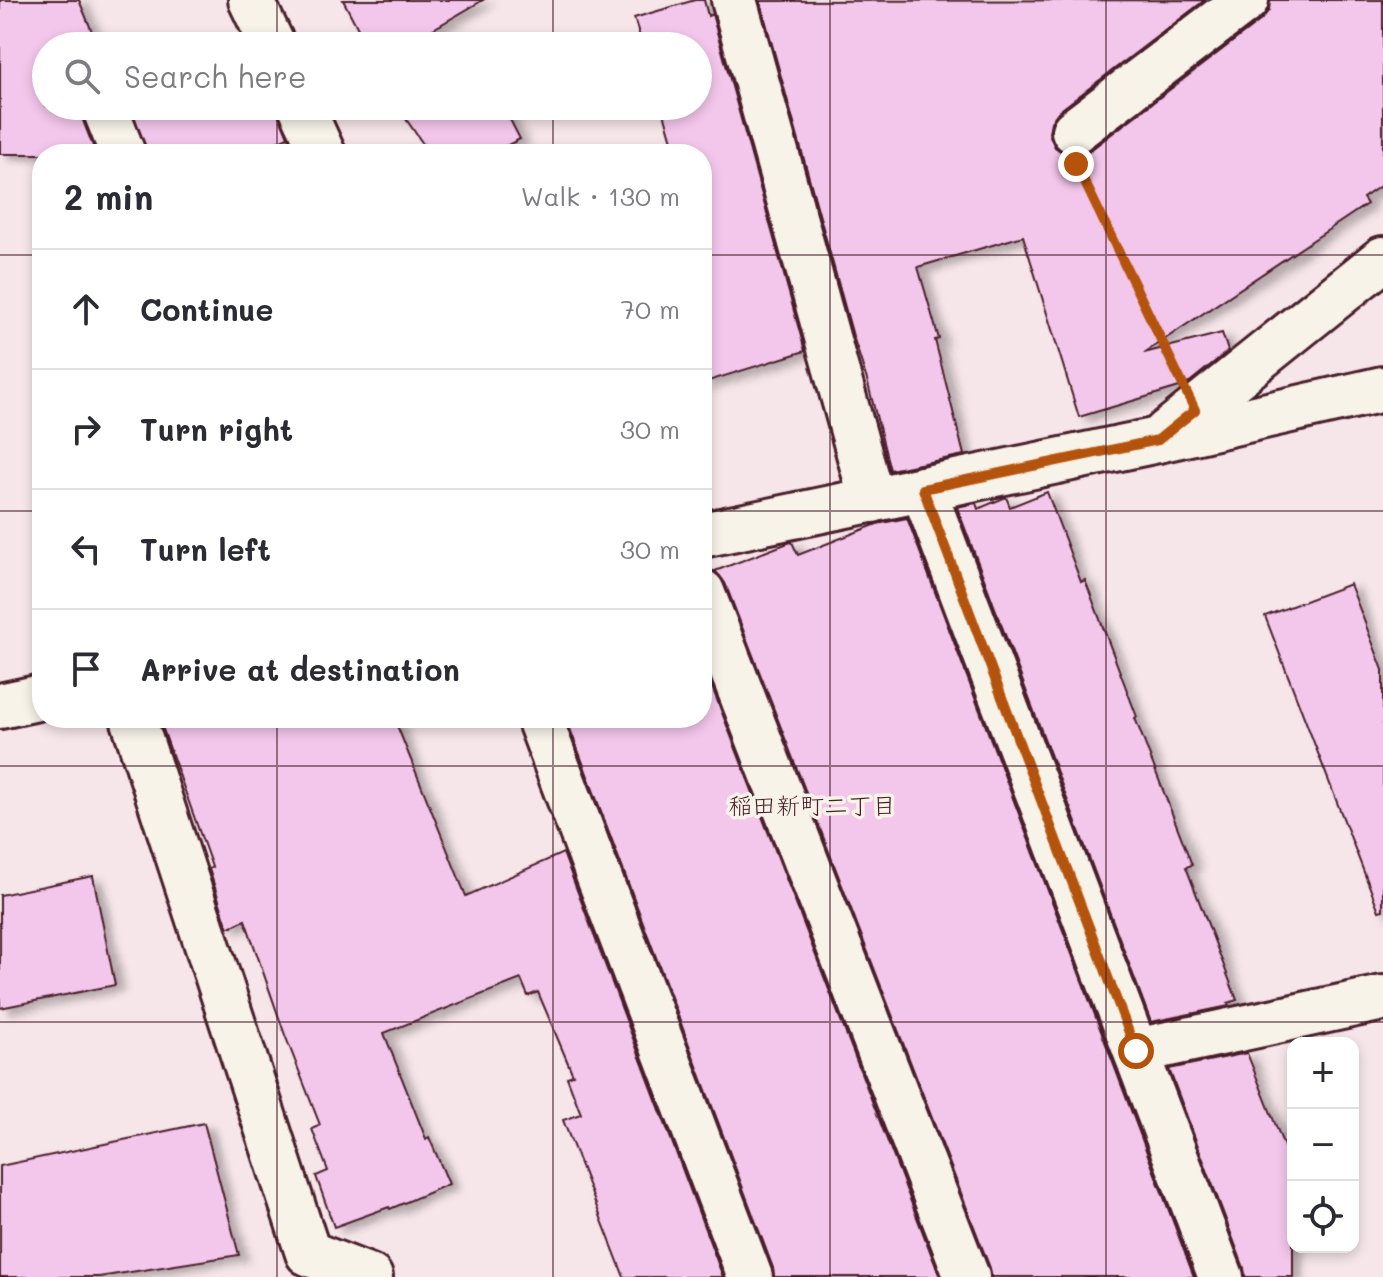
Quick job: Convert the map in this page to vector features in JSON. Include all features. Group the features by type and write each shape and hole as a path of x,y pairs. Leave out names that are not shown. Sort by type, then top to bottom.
{"street":[{"path":"251,0 266,32"},
{"path":"734,0 872,500"},
{"path":"1074,131 1246,0"},
{"path":"109,120 119,144"},
{"path":"307,120 318,144"},
{"path":"1158,440 1383,259"},
{"path":"712,533 1158,440 1383,389"},
{"path":"923,489 1221,1277"},
{"path":"712,618 967,1277"},
{"path":"0,706 32,699"},
{"path":"136,728 308,1253 370,1277"},
{"path":"543,728 750,1277"},
{"path":"1136,1051 1383,998"}],"path":[{"path":"1074,131 1076,164 1195,410"}],"building":[{"path":"0,0 79,0 92,32 32,32 32,120 83,120 92,144 32,144 32,154 0,154"},
{"path":"343,0 483,0 428,32 360,32"},
{"path":"695,0 704,0 708,16 712,14 805,351 712,380 712,144 673,144 666,120 712,120 712,32 638,32 634,18"},
{"path":"1205,0 1058,112 1051,122 1049,133 1055,147 1065,154 1076,156 1089,151 1261,20 1269,10 1270,0 1383,0 1383,184 1363,198 1367,204 1144,353 1222,333 1228,351 1186,385 1079,417 1023,236 918,267 939,339 935,340 964,455 890,470 760,1"},
{"path":"136,120 281,120 288,137 272,144 144,144"},
{"path":"407,120 510,120 520,139 510,144 423,144"},
{"path":"1047,492 1081,582 1085,580 1192,865 1186,867 1237,1000 1228,1003 1229,1006 1151,1022 957,507 976,503 978,509 1006,497 1010,507"},
{"path":"907,518 1194,1277 991,1277 725,583 715,571 788,543 792,542 798,555 877,524"},
{"path":"1350,584 1383,670 1383,910 1379,911 1265,616"},
{"path":"712,687 940,1277 774,1277 570,728 712,728"},
{"path":"163,728 398,728 466,896 563,853 723,1277 624,1277 563,1120 581,1114 567,1077 573,1075 538,992 528,996 521,979 384,1033 426,1139 429,1137 449,1184 390,1209 334,1227 316,1176 328,1171 312,1129 320,1125 245,920 228,928 209,869 212,867"},
{"path":"93,876 115,985 0,1008 0,895"},
{"path":"1247,1053 1287,1154 1287,1253 1293,1253 1293,1277 1245,1277 1169,1069"},
{"path":"204,1123 239,1255 99,1277 0,1277 0,1166"}],"district":[{"name":"稲田新町二丁目","path":"812,804"}],"route":[{"path":"1076,164 1195,410 1158,440 923,489 1136,1051"}]}
